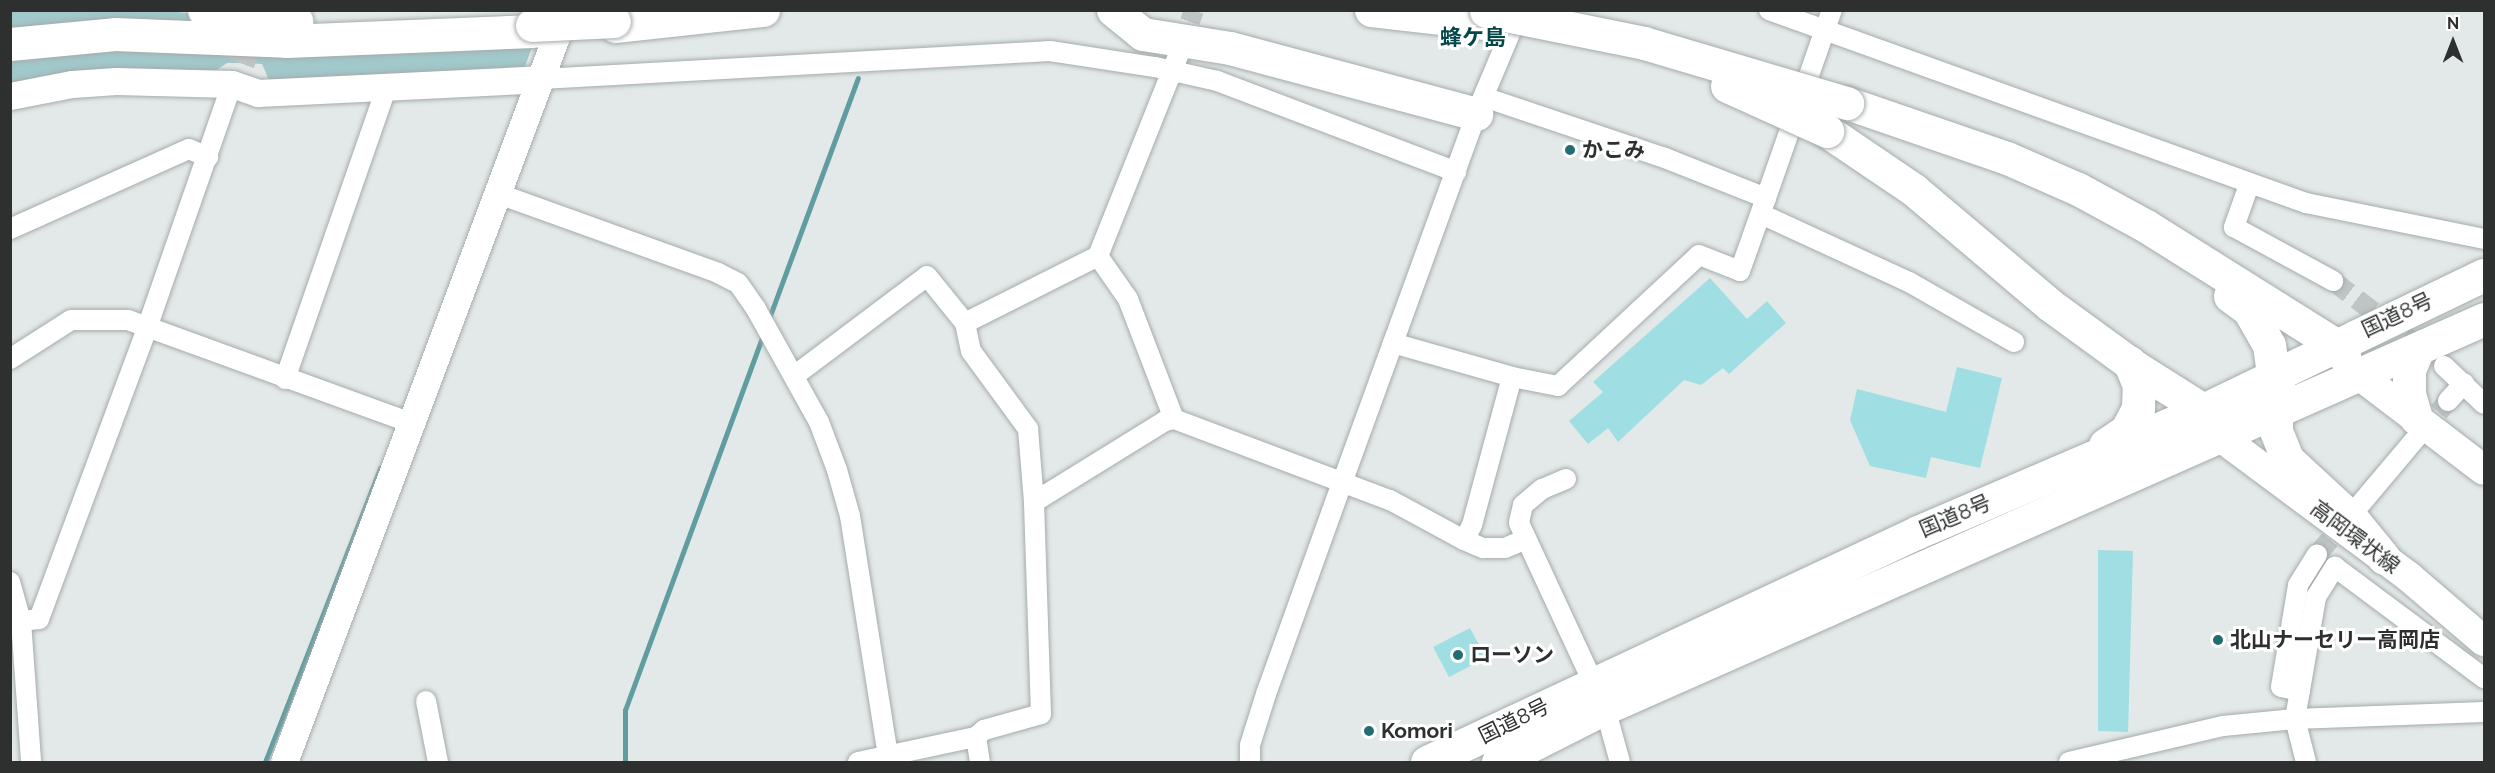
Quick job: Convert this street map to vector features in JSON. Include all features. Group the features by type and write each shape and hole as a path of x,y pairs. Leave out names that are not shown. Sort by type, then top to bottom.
{"highway":[{"path":"204,10 355,25 532,28"},
{"path":"10,44 115,34 297,41 614,23 763,10"},
{"path":"1113,10 1143,34 1230,48 1480,105"},
{"path":"1371,10 1485,15 1644,43 1847,103 2007,158 2146,226 2328,347 2358,374"},
{"path":"1485,15 1686,72 1786,110 1827,131 1914,190 2050,305 2129,362 2203,410 2228,435 2266,398 2273,374 2271,351 2249,310 2209,281 2146,226"},
{"name":"国道8号","path":"1498,762 1599,695 1918,532 2203,410 2328,347 2484,275"},
{"name":"国道8号","path":"1427,762 1599,695 2228,435 2358,374 2431,357 2484,319"},
{"path":"2328,347 2285,384 2276,413 2276,431 2288,460 2353,520 2384,558"},
{"path":"2416,428 2409,394 2409,370 2431,357"},
{"path":"2081,462 2126,431 2138,408 2139,385 2129,362"}],"main road":[{"path":"2358,374 2416,428 2484,470"},
{"name":"高岡環状線","path":"2228,435 2384,558 2484,641"}],"street":[{"path":"284,762 414,424 566,10"},
{"path":"1250,762 1250,745 1266,694 1480,105 1520,10"},
{"path":"1769,10 2306,203 2484,239"},
{"path":"1393,343 1512,377 1558,386 1699,255 1740,271 1832,10"},
{"path":"10,96 72,84 236,73 258,93 541,79 985,52 1050,51 1173,70 1217,81 1456,172"},
{"path":"966,323 1098,256 1180,51"},
{"path":"21,621 39,619 147,328 236,73"},
{"path":"285,379 387,86"},
{"path":"1480,105 1665,158 1909,282 2014,342"},
{"path":"10,229 189,150 208,157"},
{"path":"2249,184 2235,227 2333,281"},
{"path":"499,194 718,273 738,284 756,309 819,422 850,516 888,755"},
{"path":"1098,256 1128,299 1174,419"},
{"path":"794,376 927,276 966,323 971,351 1028,429 1034,502 1041,714 984,730 976,737 858,762"},
{"path":"10,359 71,320 128,320 414,424"},
{"path":"2431,357 2464,383 2484,404"},
{"path":"1464,540 1473,525 1512,377"},
{"path":"2448,401 2464,383"},
{"path":"1034,502 1165,421 1174,419 1390,500 1483,548 1505,548 1524,540"},
{"path":"2358,507 2416,428"},
{"path":"1566,479 1542,489 1523,505 1519,523 1524,540 1599,695 1620,762"},
{"path":"2300,691 2281,687 2298,585 2317,555"},
{"path":"2306,762 2295,719 2316,597 2335,567 2484,678"},
{"path":"10,582 21,621 31,762"},
{"path":"426,701 438,762"},
{"path":"2069,762 2223,726 2295,719 2484,712"},
{"path":"976,737 980,762"}],"shaded area":[{"path":"163,10 200,15 198,29 11,33 10,11"},
{"path":"533,44 522,75 269,80 262,64 227,63 209,75 116,71 41,76 11,86 11,59 75,52"}],"building":[{"path":"1710,278 1747,319 1767,301 1786,323 1729,374 1723,368 1701,385 1684,380 1618,442 1608,428 1588,444 1569,421 1603,392 1593,382"},
{"path":"1957,367 2002,378 1980,468 1931,457 1926,478 1870,466 1850,420 1857,389 1946,412"},
{"path":"2098,550 2133,551 2128,732 2098,731"},
{"path":"1470,628 1486,658 1449,677 1433,647"}],"waterway":[{"path":"768,321 858,78"},
{"path":"625,762 625,710 764,333"},
{"path":"265,762 380,468"}],"tunnel":[{"path":"1180,50 1194,10"},
{"path":"241,63 256,23"},
{"path":"2333,281 2425,351"},
{"path":"2419,435 2448,401"},
{"path":"2317,555 2348,518"}],"place":[{"name":"かこみ","path":"1570,150"},
{"name":"北山ナーセリー高岡店","path":"2218,640"},
{"name":"ローソン","path":"1458,655"},
{"name":"Komori","path":"1369,731"}],"district":[{"name":"蜂ケ島","path":"1473,38"}]}
